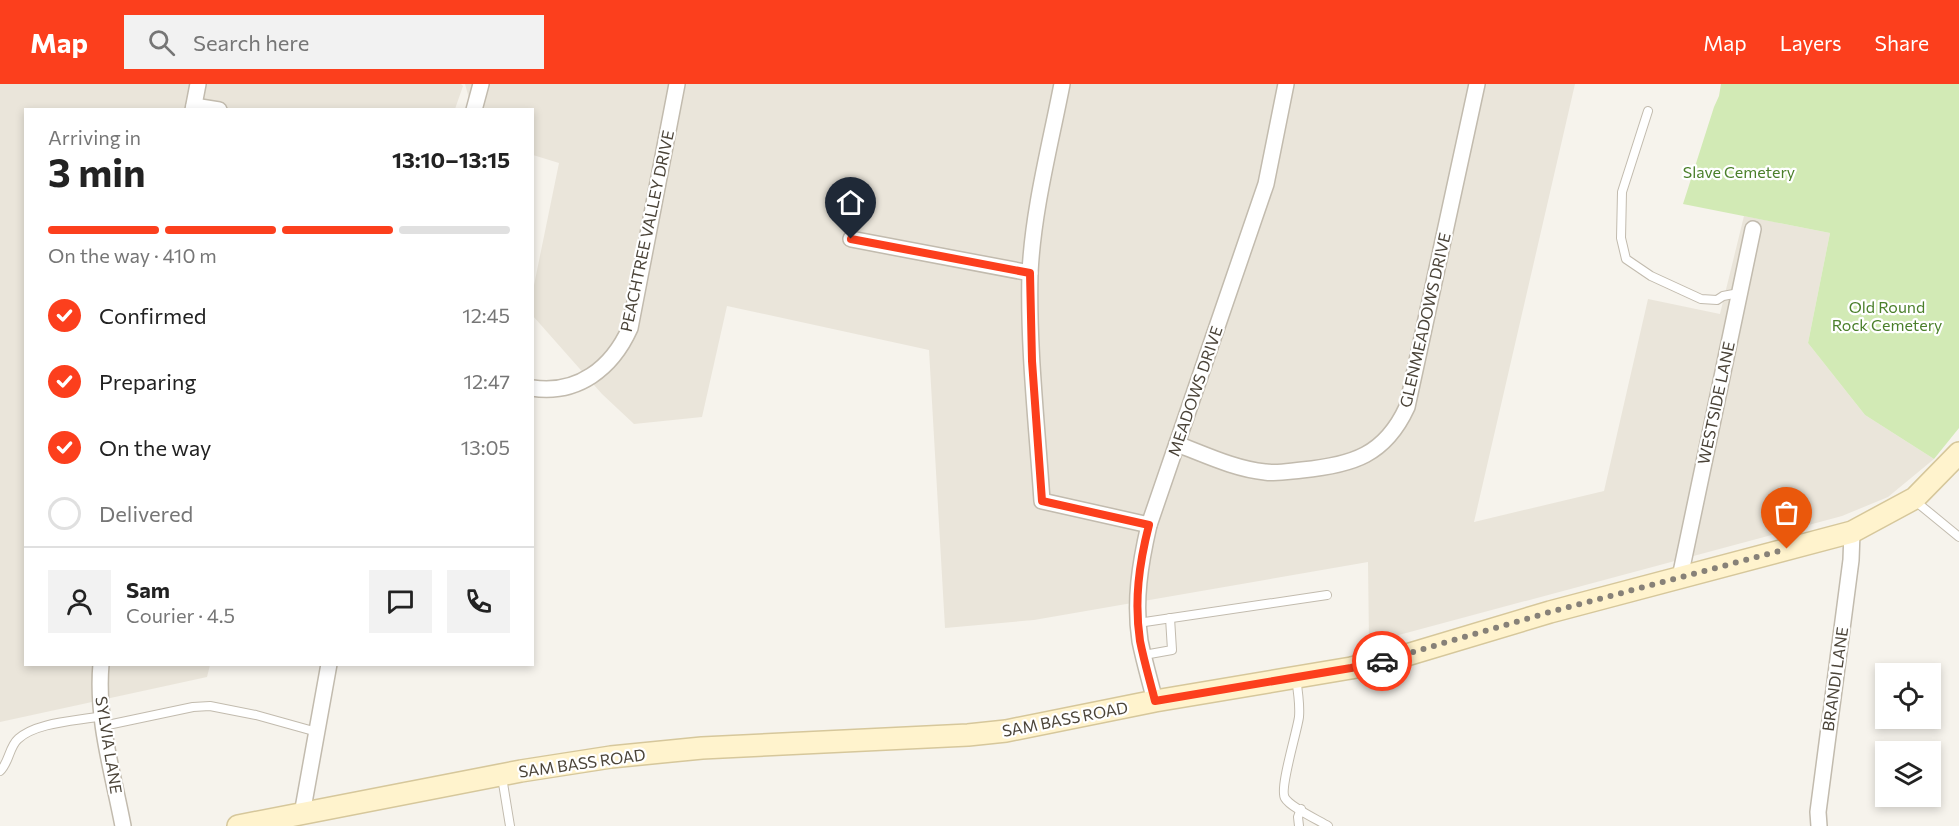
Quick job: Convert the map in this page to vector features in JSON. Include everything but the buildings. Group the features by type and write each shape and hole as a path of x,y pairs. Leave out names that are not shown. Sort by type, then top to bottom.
{"main road":[{"name":"SAM BASS ROAD","path":"238,826 278,822 302,814 501,775 611,757 702,748 968,735 1006,731 1155,701 1351,668 1400,657 1550,612 1852,532 1913,499 1956,462"}],"street":[{"path":"194,107 198,84"},
{"path":"475,108 481,84"},
{"name":"PEACHTREE VALLEY DRIVE","path":"534,388 554,390 592,377 612,358 626,337 630,328 677,84"},
{"path":"1062,84 1037,213 1030,273 1032,361 1042,501 1149,525"},
{"name":"MEADOWS DRIVE","path":"1155,701 1143,655 1138,623 1140,563 1149,525 1266,184 1286,84"},
{"name":"GLENMEADOWS DRIVE","path":"1177,444 1235,466 1276,472 1346,463 1380,446 1393,432 1407,407 1477,84"},
{"name":"WESTSIDE LANE","path":"1680,577 1753,229"},
{"path":"851,239 1030,273"},
{"name":"BRANDI LANE","path":"1818,826 1851,560 1852,532"},
{"name":"SYLVIA LANE","path":"100,666 102,721 123,826"},
{"path":"302,814 330,666"}],"lane":[{"path":"1648,111 1622,192 1621,238 1626,259 1650,276 1701,299 1717,300 1723,296 1739,293"},
{"path":"1913,499 1959,537"},
{"path":"1138,623 1327,595"},
{"path":"1143,655 1172,650 1170,618"},
{"path":"1296,676 1299,713 1283,787 1284,797 1328,826"},
{"path":"0,771 16,740 33,728 102,721 193,707 210,706 256,715 317,732"},
{"path":"501,775 510,826"},
{"path":"1299,826 1298,817 1301,809"}],"shaded area":[{"path":"0,84 461,84 463,86 455,108 24,108 24,666 210,666 207,677 0,722"},
{"path":"465,84 1575,84 1474,522 1604,491 1648,299 1720,314 1744,216 1830,233 1808,343 1865,415 1934,459 1888,497 1842,516 1369,643 1368,562 1034,620 945,628 929,350 727,306 702,417 634,424 602,394 534,317 534,285 559,163 534,155 534,108 472,108"}],"green space":[{"name":"Old Round Rock Cemetery","path":"1721,84 1959,84 1959,428 1934,459 1865,415 1808,343 1830,233 1683,204"}],"way so far":[{"path":"1382,661 1550,612 1787,549"}],"route":[{"path":"851,239 1030,273 1032,361 1042,501 1149,525 1140,563 1137,616 1140,643 1155,701 1382,661"}],"park label":[{"name":"Slave Cemetery","path":"1739,172"}]}
